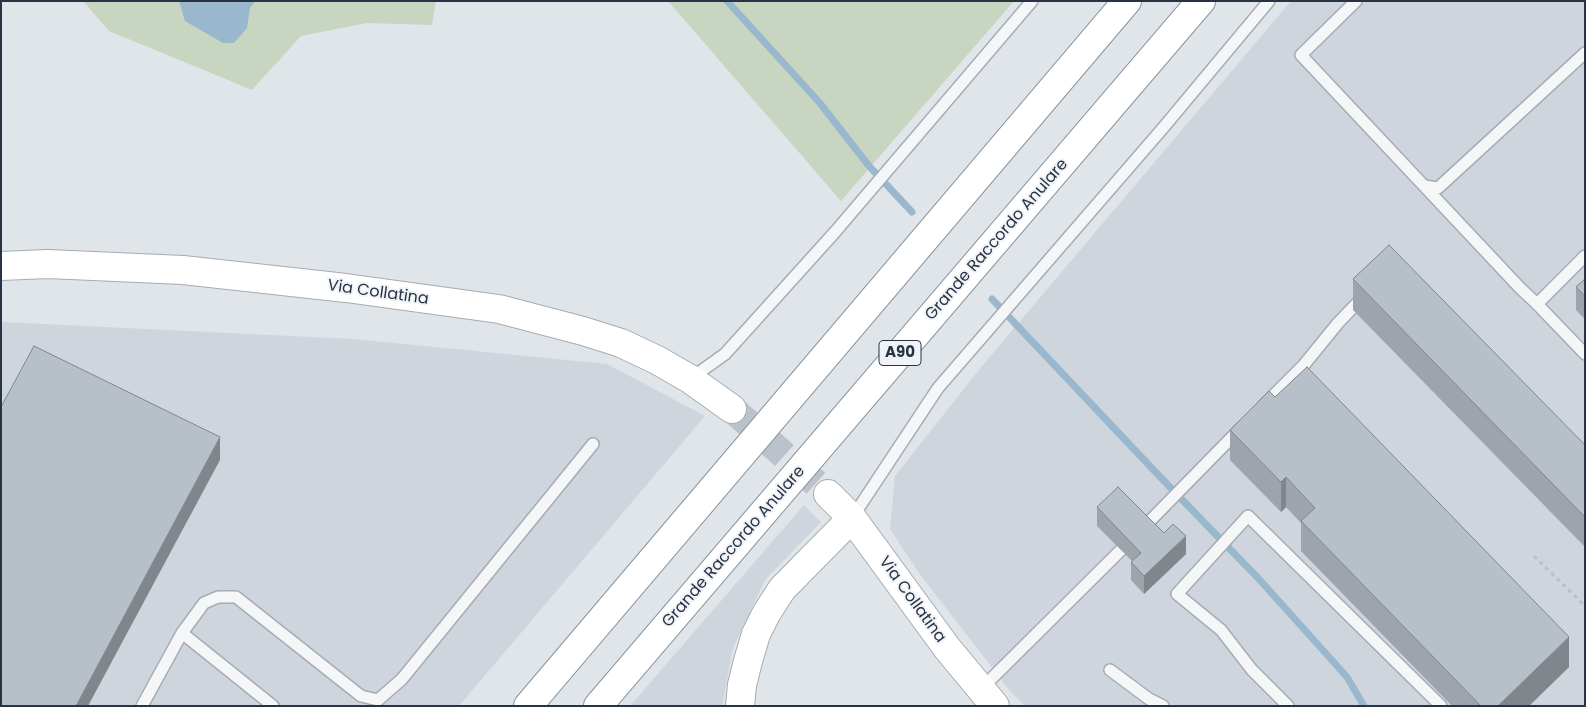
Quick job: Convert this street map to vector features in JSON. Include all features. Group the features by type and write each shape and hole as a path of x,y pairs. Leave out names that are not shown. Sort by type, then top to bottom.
{"main road":[{"path":"528,706 1127,1"},
{"name":"Grande Raccordo Anulare","path":"598,706 1201,1"},
{"name":"Via Collatina","path":"1,266 48,264 183,270 346,288 498,309 583,331 620,343 657,360 690,379 732,409"},
{"name":"Via Collatina","path":"828,494 852,518 947,648 988,698"},
{"path":"740,706 742,685 748,661 756,634 766,614 782,590 852,518"}],"lane":[{"path":"690,379 725,354 835,232 1032,1"},
{"path":"852,518 938,388 1163,128 1269,1"},
{"path":"1356,1 1301,55 1520,288 1585,354"},
{"path":"1424,186 1438,188 1585,53"},
{"path":"1537,304 1585,256"},
{"path":"1258,411 1303,366 1338,323 1370,289"},
{"path":"1142,529 1245,424"},
{"path":"142,706 182,633 204,603 218,597 236,597 361,696 378,700 402,680 593,444"},
{"path":"1288,706 1252,670 1221,630 1177,594 1248,516 1441,706"},
{"path":"988,698 1121,550"},
{"path":"182,633 273,706"},
{"path":"1110,670 1149,699 1163,706"},
{"path":"254,706 261,696"}],"path":[{"path":"1534,556 1585,606"}],"shaded area":[{"path":"1291,1 1585,1 1585,706 1025,706 1010,691 919,573 890,529 895,476 982,366"},
{"path":"1,322 353,339 607,364 705,416 459,706 1,706"},
{"path":"804,505 821,522 765,580 733,648 722,706 630,706"}],"green space":[{"path":"83,1 436,1 432,25 367,23 301,36 252,90 109,31"},
{"path":"668,1 1014,1 841,201"}],"water":[{"path":"179,1 255,1 250,8 247,28 234,43 223,43 185,21"}],"building":[{"path":"1389,245 1585,445 1585,517 1353,279"},
{"path":"1585,279 1585,296 1576,287"},
{"path":"34,346 220,437 76,706 1,706 1,407"},
{"path":"1307,367 1569,637 1498,706 1481,706 1301,521 1315,508 1286,477 1281,482 1230,430 1269,391 1275,397"},
{"path":"1118,487 1164,533 1173,524 1186,536 1144,576 1131,562 1141,553 1097,507"}],"waterway":[{"path":"727,1 819,102 869,166 912,212"},
{"path":"992,299 1258,578 1347,677 1364,706"}],"tunnel":[{"path":"732,409 828,494"}]}
